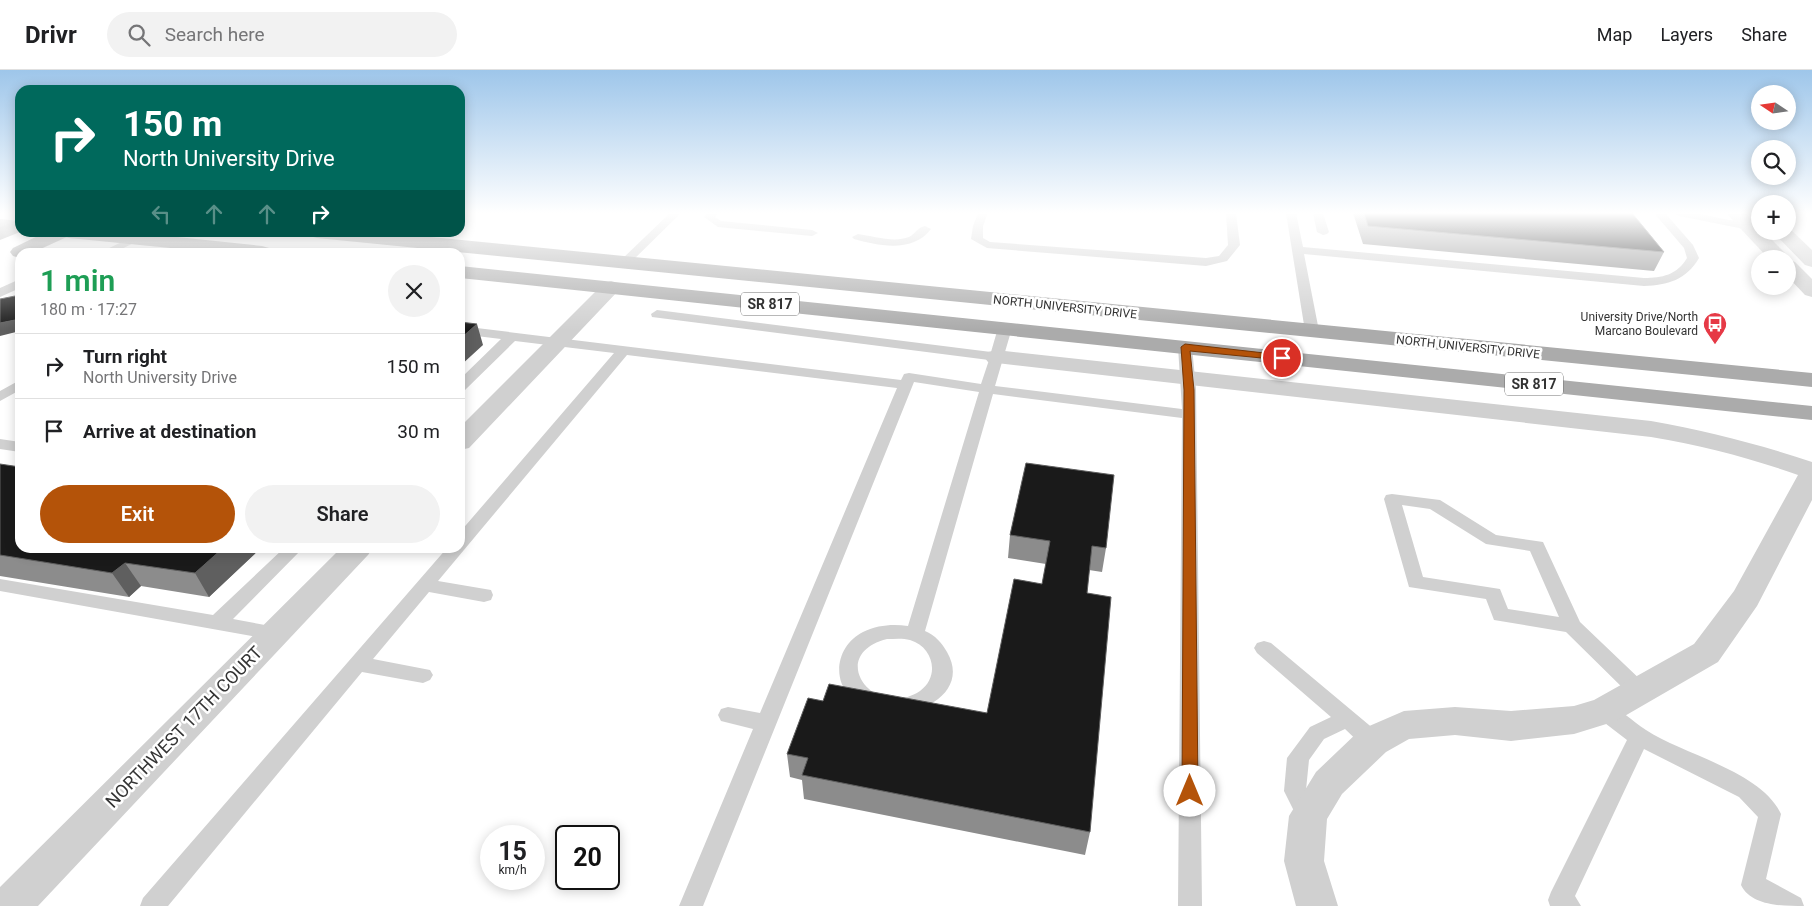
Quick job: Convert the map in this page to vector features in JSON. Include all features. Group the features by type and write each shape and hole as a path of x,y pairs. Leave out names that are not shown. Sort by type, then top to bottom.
{"main road":[{"name":"NORTH UNIVERSITY DRIVE","path":"530,252 677,269 1812,380"},
{"path":"535,280 599,274 624,263"},
{"path":"611,287 634,277 677,269"},
{"name":"NORTH UNIVERSITY DRIVE","path":"465,273 1812,413"},
{"path":"1185,347 1216,343 1277,341 1312,331"}],"street":[{"path":"1803,252 1812,261"},
{"path":"1796,274 1812,291"},
{"path":"465,437 611,287"},
{"path":"996,357 1652,429 1754,450 1812,473 1746,598 1706,653 1604,711 1574,720 1511,726 1455,721 1404,725 1372,740 1329,783 1308,816 1304,861 1317,906"},
{"name":"NORTHWEST 17TH COURT","path":"10,906 353,553"}],"lane":[{"path":"624,263 635,252"},
{"path":"1077,252 1206,262 1223,259 1228,252"},
{"path":"1297,252 1312,331"},
{"path":"1318,252 1624,281 1660,282 1680,274 1690,267 1693,258 1690,252"},
{"path":"0,293 15,286"},
{"path":"657,314 996,357"},
{"path":"914,634 1004,328"},
{"path":"465,331 906,385"},
{"path":"465,381 512,336"},
{"path":"1185,347 1189,414 1190,906"},
{"path":"465,537 624,350"},
{"path":"691,906 909,377 987,389 1189,414"},
{"path":"0,397 15,387"},
{"path":"0,444 15,447"},
{"path":"1572,626 1501,615 1492,594 1415,582 1392,499 1434,504 1492,540 1538,546 1572,626 1639,691"},
{"path":"217,623 289,553"},
{"path":"152,906 452,553"},
{"path":"0,585 274,634"},
{"path":"425,585 484,595"},
{"path":"887,632 914,634 928,641 938,651 942,663 942,676 936,688 925,698 910,704 893,706 876,703 862,696 852,686 847,673 848,661 854,650 862,642 874,635 887,632"},
{"path":"1264,648 1372,740"},
{"path":"357,664 423,675"},
{"path":"1604,711 1639,737 1747,790 1770,814 1753,885 1792,906"},
{"path":"728,715 766,724"},
{"path":"1308,816 1295,791 1298,758 1317,733 1347,719"},
{"path":"1569,906 1560,900 1639,737"}],"building":[{"path":"15,296 15,320 0,323 0,299"},
{"path":"465,323 477,324 465,335"},
{"path":"1026,463 1114,475 1106,548 1092,546 1087,593 1111,597 1090,832 802,775 808,758 787,754 808,698 823,701 829,684 987,713 1014,579 1042,584 1050,541 1010,535"},
{"path":"0,464 15,466 15,553 217,553 195,573 125,563 112,573 0,555"}],"place":[{"name":"University Drive/North Marcano Boulevard","path":"1715,345"}],"route":[{"path":"1190,791 1189,390 1185,347 1282,358"}]}
